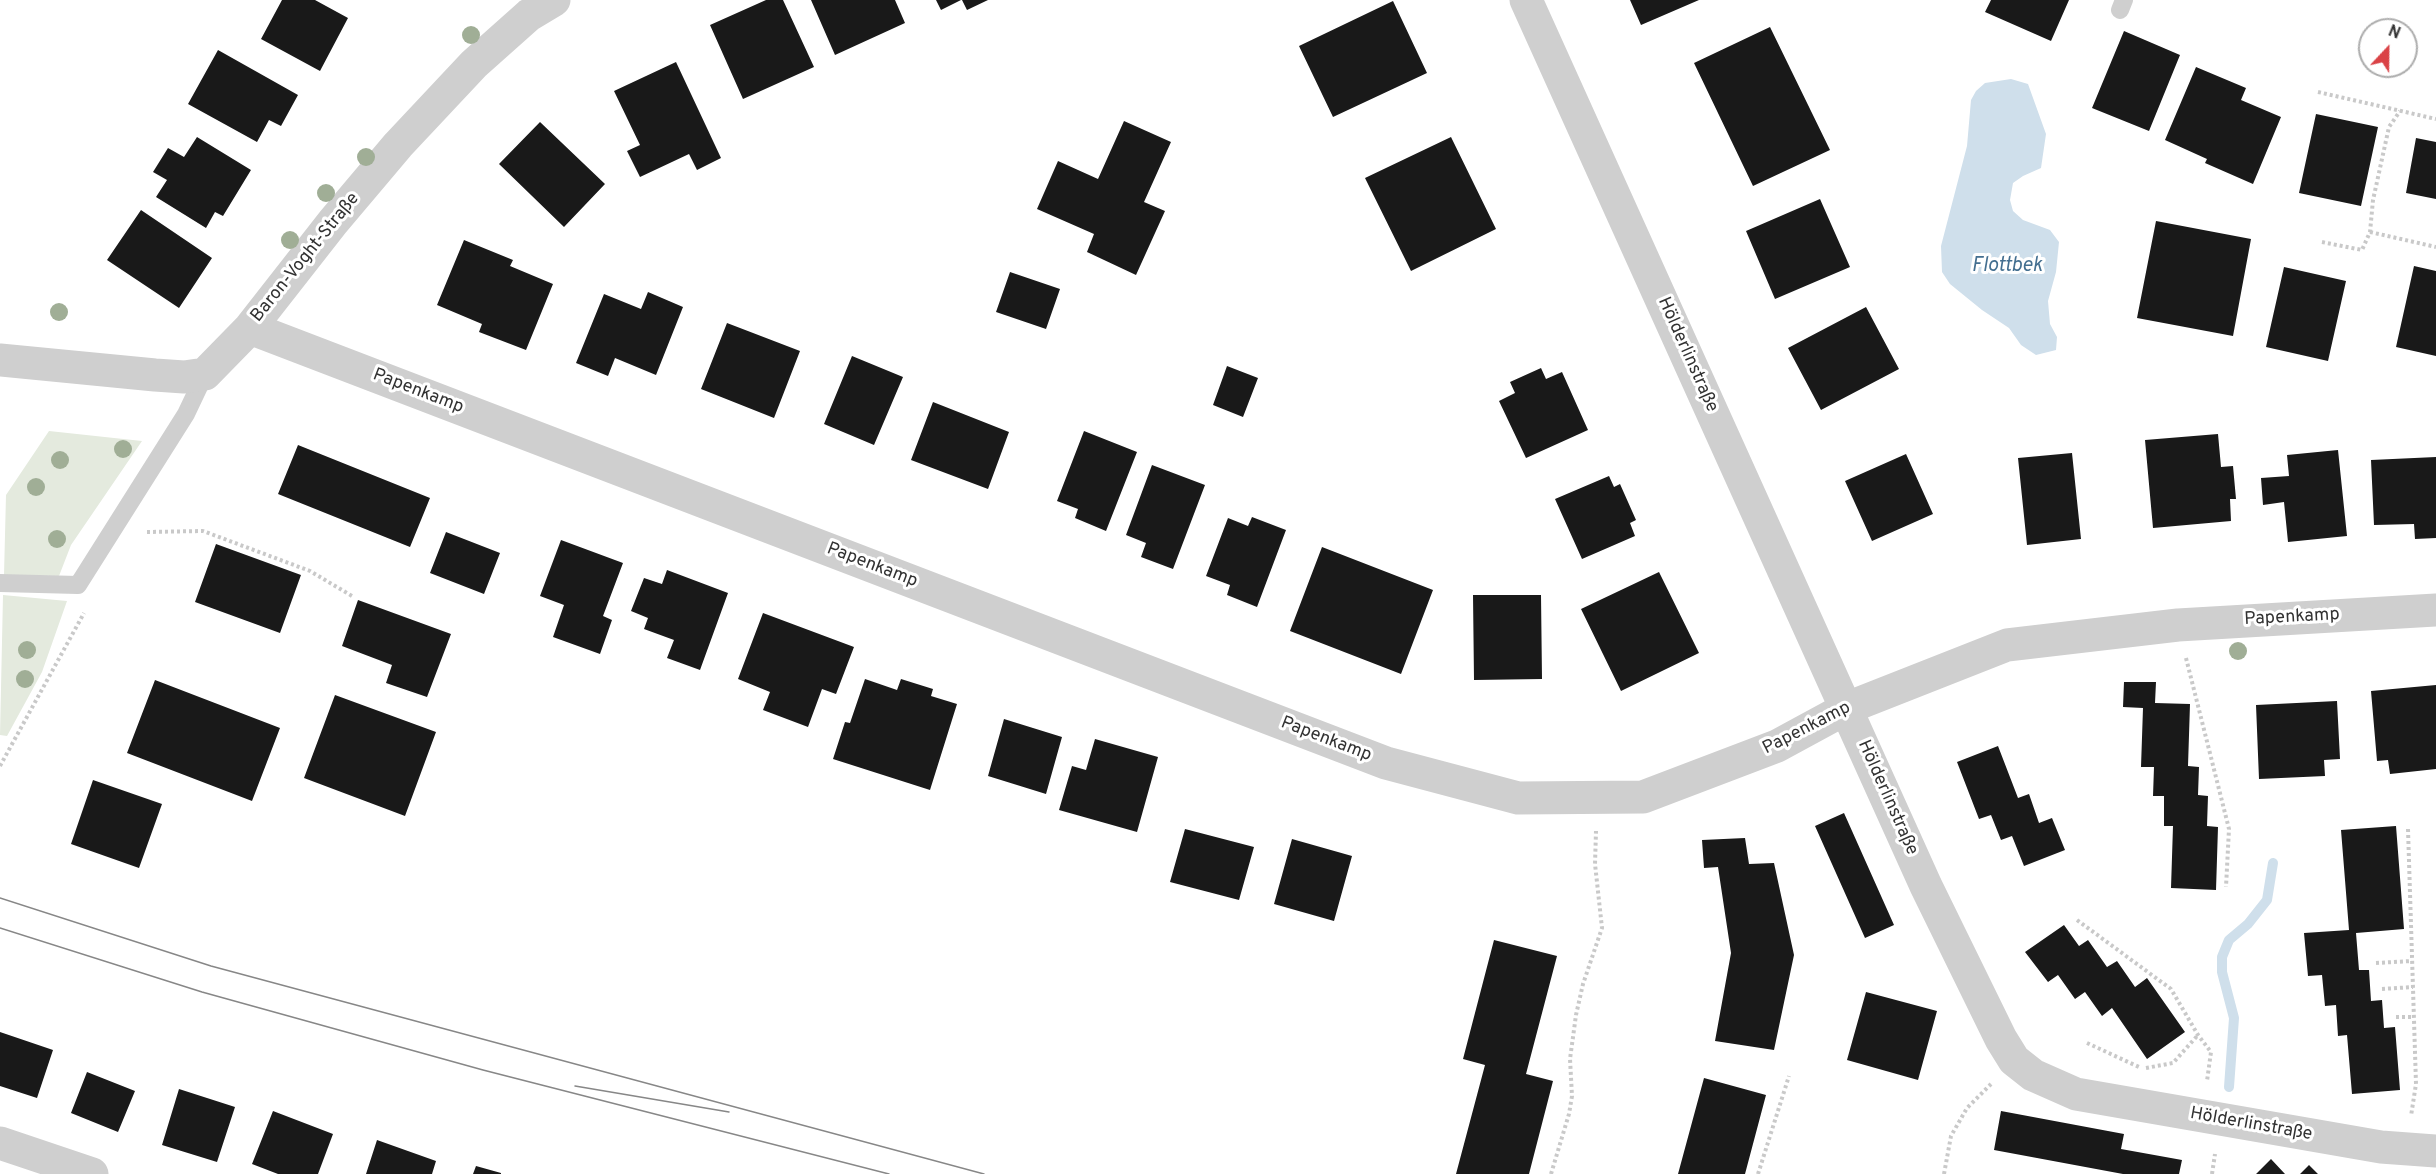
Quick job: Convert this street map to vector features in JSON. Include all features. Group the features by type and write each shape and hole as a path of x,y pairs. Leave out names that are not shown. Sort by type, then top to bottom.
{"street":[{"name":"Baron-Voght-Straße","path":"205,374 250,328 333,222 398,145 474,64 529,15 554,0"},
{"name":"Hölderlinstraße","path":"1526,0 1941,918 2001,1039 2014,1060 2034,1075 2076,1094 2381,1147 2421,1150"},
{"name":"Papenkamp","path":"250,328 1386,763 1518,798 1643,797 1777,746 1846,708 2007,645 2178,625 2436,610"},
{"path":"0,360 184,377 205,374"},
{"path":"0,1143 92,1174"}],"lane":[{"path":"0,583 78,585 181,423 205,374"}],"path":[{"path":"2318,92 2436,119"},
{"path":"2322,242 2362,250 2370,232 2373,200 2389,127 2400,111"},
{"path":"2370,232 2436,247"},
{"path":"147,532 203,531 310,571 352,596"},
{"path":"2178,625 2229,829 2226,887"},
{"path":"0,765 15,740"},
{"path":"1551,1174 1571,1105 1573,1079 1570,1059 1576,1015 1583,984 1602,928 1595,864 1596,798"},
{"path":"2408,829 2416,1084 2421,1150"},
{"path":"2077,920 2171,989 2198,1035 2211,1052 2203,1117"},
{"path":"2376,963 2412,961"},
{"path":"2382,988 2413,987"},
{"path":"2396,1017 2414,1017"},
{"path":"2087,1043 2142,1069 2173,1063 2198,1035"},
{"path":"1758,1174 1789,1076"},
{"path":"1944,1174 1951,1136 1967,1108"}],"shaded area":[{"path":"49,431 142,441 71,545 59,576 4,575 6,495"},
{"path":"3,595 67,601 42,672 7,736 0,735"}],"water":[{"name":"Flottbek","path":"2011,79 2028,84 2046,134 2041,168 2013,183 2010,200 2013,211 2023,220 2050,230 2059,242 2056,272 2048,301 2050,324 2057,337 2056,350 2036,355 2021,345 2009,328 1950,284 1942,272 1941,246 1967,146 1971,100 1976,91 1985,83"}],"building":[{"path":"282,0 315,0 348,18 320,71 261,39"},
{"path":"766,0 783,0 814,67 743,99 710,25"},
{"path":"811,0 895,0 905,23 835,55"},
{"path":"936,0 961,0 941,10"},
{"path":"962,0 988,0 967,10"},
{"path":"1630,0 1699,0 1641,25"},
{"path":"1991,0 2069,0 2051,41 1985,12"},
{"path":"1393,1 1427,73 1333,117 1299,46"},
{"path":"1770,27 1830,150 1753,186 1694,63"},
{"path":"2124,31 2180,55 2149,131 2092,108"},
{"path":"218,50 298,95 281,126 269,120 257,142 188,104"},
{"path":"676,62 721,158 697,170 689,154 640,177 627,151 640,145 614,91"},
{"path":"2196,67 2246,88 2241,100 2281,117 2253,184 2205,163 2207,159 2165,140"},
{"path":"2316,114 2378,127 2361,206 2299,193"},
{"path":"1124,121 1171,142 1144,202 1165,211 1136,275 1087,252 1094,234 1037,209 1058,161 1098,179"},
{"path":"540,122 605,184 564,227 499,164"},
{"path":"197,137 251,170 223,216 215,212 206,228 156,197 167,180 153,172 168,148 184,157"},
{"path":"1451,137 1496,229 1411,271 1365,178"},
{"path":"2416,138 2436,142 2436,199 2406,193"},
{"path":"1820,199 1850,267 1775,299 1746,231"},
{"path":"141,210 212,258 179,308 107,260"},
{"path":"2156,221 2251,239 2233,336 2137,318"},
{"path":"464,240 513,260 510,266 553,284 526,350 479,332 482,324 437,305"},
{"path":"2414,266 2436,271 2436,356 2396,347"},
{"path":"2284,267 2346,281 2328,361 2266,347"},
{"path":"1010,272 1060,289 1046,329 996,312"},
{"path":"648,292 683,307 656,375 615,358 608,376 576,363 604,294 641,309"},
{"path":"1866,307 1899,369 1821,410 1788,348"},
{"path":"727,323 800,351 774,418 701,389"},
{"path":"852,356 903,377 874,445 824,424"},
{"path":"1227,366 1258,378 1243,417 1213,405"},
{"path":"1541,368 1546,379 1562,372 1588,430 1526,458 1499,401 1515,393 1510,382"},
{"path":"933,402 1009,432 988,489 911,460"},
{"path":"1084,431 1137,452 1106,531 1075,518 1078,509 1057,501"},
{"path":"2218,434 2221,467 2233,466 2236,499 2230,499 2231,521 2153,528 2145,440"},
{"path":"298,445 430,498 410,547 278,494"},
{"path":"2338,450 2347,536 2288,542 2284,502 2263,505 2261,478 2289,476 2287,455"},
{"path":"2072,453 2081,539 2027,545 2018,458"},
{"path":"1906,454 1933,514 1872,541 1845,481"},
{"path":"2436,457 2436,538 2415,539 2414,524 2374,525 2371,460"},
{"path":"1152,465 1205,485 1173,569 1141,557 1146,543 1126,535"},
{"path":"1609,476 1614,487 1620,484 1636,520 1630,523 1635,536 1582,559 1555,499"},
{"path":"1252,517 1286,530 1257,607 1227,595 1230,585 1206,576 1228,518 1248,526"},
{"path":"446,532 500,553 484,594 430,573"},
{"path":"561,540 623,563 603,616 612,620 600,654 553,637 564,605 540,596"},
{"path":"216,544 301,575 280,633 195,602"},
{"path":"1322,547 1433,590 1401,674 1290,631"},
{"path":"667,570 728,593 700,670 667,658 674,640 644,629 648,618 631,611 644,578 662,584"},
{"path":"1659,572 1699,653 1621,691 1581,609"},
{"path":"1473,595 1541,595 1542,679 1474,680"},
{"path":"358,600 451,634 427,697 386,683 392,665 342,646"},
{"path":"763,613 854,647 836,694 822,689 808,727 763,710 770,692 738,679"},
{"path":"865,679 897,690 901,679 933,689 931,696 957,704 930,790 833,759 845,722 850,723"},
{"path":"155,680 280,728 252,801 127,753"},
{"path":"2124,682 2156,682 2155,703 2190,704 2188,766 2199,767 2198,795 2208,796 2207,826 2218,827 2216,890 2171,888 2173,826 2164,826 2164,796 2153,796 2154,767 2141,767 2143,708 2123,707"},
{"path":"2436,685 2436,769 2390,774 2388,760 2377,761 2371,691"},
{"path":"335,695 436,732 405,816 304,778"},
{"path":"2337,701 2340,759 2324,760 2325,776 2259,779 2256,705"},
{"path":"1004,719 1062,737 1046,794 988,776"},
{"path":"1095,739 1158,757 1137,832 1059,810 1072,766 1086,770"},
{"path":"1998,746 2018,798 2029,794 2039,823 2052,818 2065,850 2024,866 2012,836 2001,840 1991,815 1979,819 1957,762"},
{"path":"93,780 162,804 139,868 71,844"},
{"path":"1844,813 1894,925 1865,938 1815,826"},
{"path":"2396,826 2404,929 2356,933 2359,970 2369,970 2371,1001 2382,1000 2384,1028 2395,1027 2400,1090 2352,1094 2347,1035 2338,1036 2336,1005 2325,1006 2322,975 2308,976 2304,933 2349,930 2341,830"},
{"path":"1185,829 1254,847 1239,900 1170,882"},
{"path":"1745,838 1749,864 1774,863 1794,955 1774,1050 1715,1041 1731,953 1718,867 1704,868 1702,840"},
{"path":"1292,839 1352,856 1334,921 1274,904"},
{"path":"2064,925 2079,946 2088,940 2107,967 2117,961 2135,987 2147,978 2185,1032 2147,1059 2112,1008 2102,1016 2085,992 2075,999 2058,975 2048,982 2025,952"},
{"path":"1494,940 1557,956 1526,1074 1553,1081 1529,1174 1456,1174 1485,1065 1463,1059"},
{"path":"1866,992 1937,1011 1918,1080 1847,1060"},
{"path":"0,1032 53,1050 37,1098 0,1086"},
{"path":"87,1072 135,1091 118,1132 71,1113"},
{"path":"1704,1078 1766,1095 1745,1174 1678,1174"},
{"path":"179,1089 235,1107 217,1162 162,1145"},
{"path":"273,1111 333,1134 318,1174 278,1174 252,1164"},
{"path":"2001,1111 2124,1134 2121,1149 2182,1160 2179,1174 2123,1174 1994,1150"},
{"path":"377,1140 436,1161 432,1174 366,1174"},
{"path":"2271,1159 2285,1174 2256,1174"},
{"path":"2309,1165 2318,1174 2300,1174"},
{"path":"476,1166 501,1173 501,1174 473,1174"}],"waterway":[{"name":"Flottbek","path":"2229,1087 2234,1018 2222,972 2222,957 2229,940 2248,924 2267,900 2273,863"}],"tram line":[{"path":"0,898 211,966 984,1174"},
{"path":"0,928 202,992 483,1070 889,1174"},
{"path":"575,1086 729,1112"}]}
